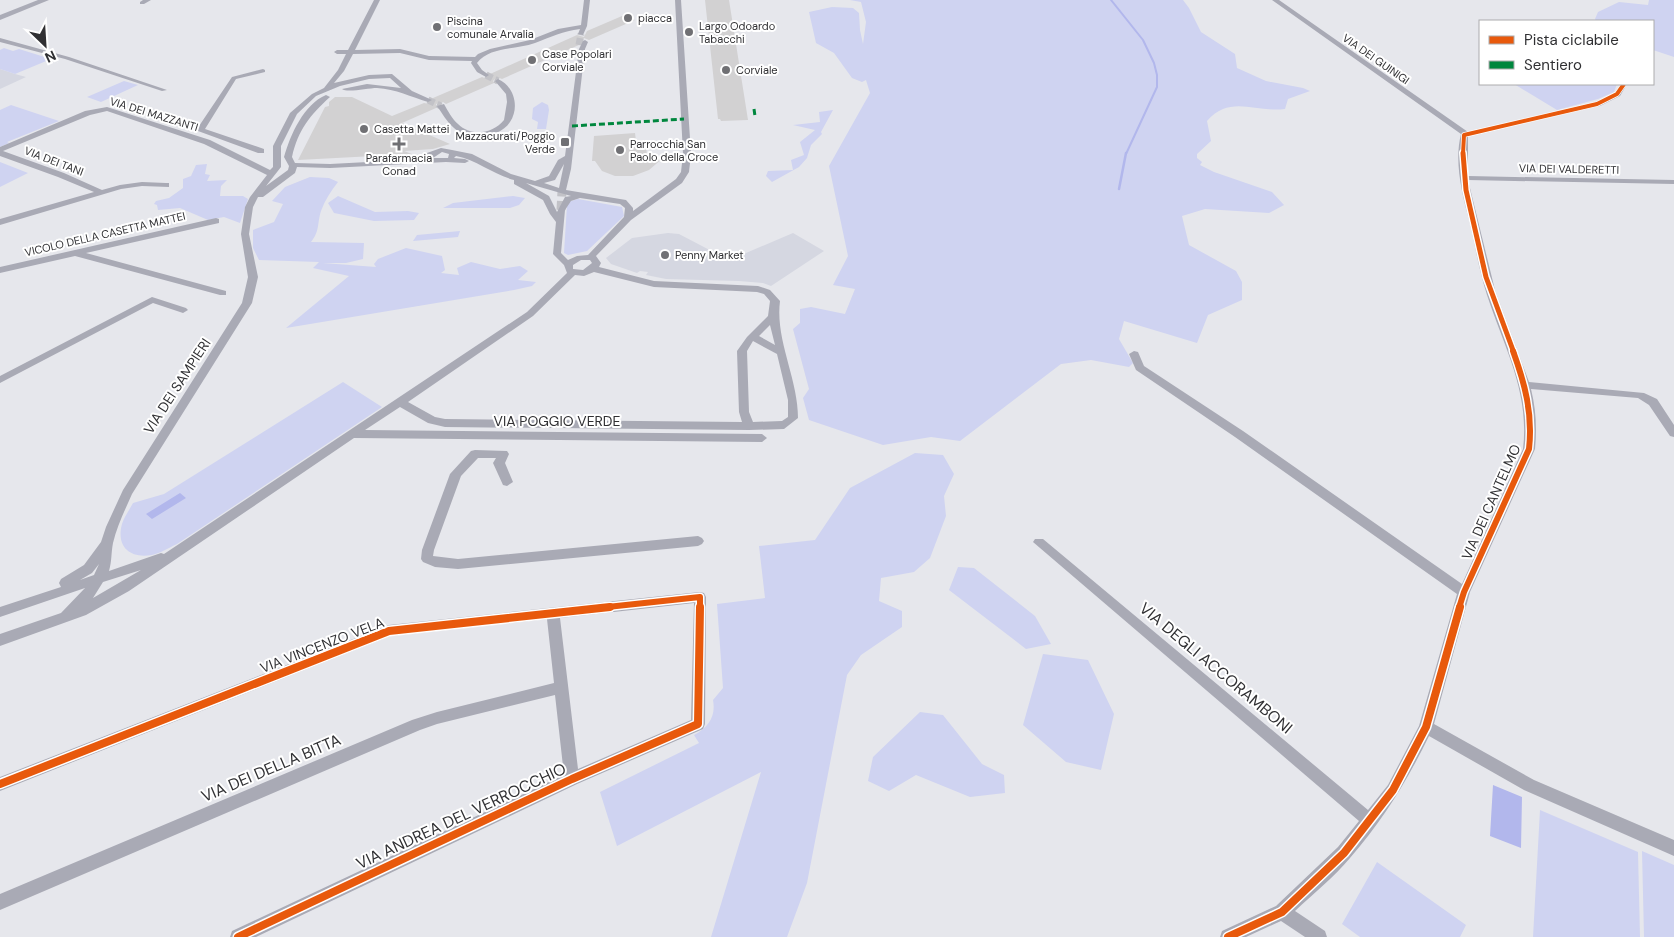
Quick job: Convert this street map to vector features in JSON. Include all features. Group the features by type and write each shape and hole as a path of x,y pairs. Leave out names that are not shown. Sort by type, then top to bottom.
{"main road":[{"path":"0,18 45,0"}],"street":[{"path":"278,159 276,148 298,108 324,90 342,70 377,0"},
{"path":"337,52 400,50 429,58 476,59 492,50 532,42 560,30 584,30 587,0"},
{"path":"0,640 65,617 112,595 532,313 578,258 591,257 628,218 683,177 687,154 678,0"},
{"name":"VIA DEI GUINIGI","path":"1275,0 1466,134"},
{"path":"0,40 67,58 164,90"},
{"path":"562,191 567,169 582,45"},
{"path":"476,59 475,67 486,75"},
{"path":"342,70 343,74 350,77 381,75 394,77 408,92"},
{"path":"263,71 234,78 201,130 278,159"},
{"path":"249,207 259,196 284,179 292,171 292,165 288,160 289,152 312,107 323,98 335,93 384,81 386,78 381,75"},
{"path":"324,90 365,77"},
{"path":"441,106 458,128 465,132 482,133 498,130 508,120 511,98 507,87 498,81"},
{"path":"1466,134 1597,104 1617,94 1624,85"},
{"path":"367,86 389,87 428,100"},
{"name":"VIA DEI MAZZANTI","path":"0,152 88,113 107,110 207,142 272,174 270,178 272,180 284,179"},
{"name":"VIA DEI CANTELMO","path":"1228,937 1282,912 1344,853 1393,790 1426,727 1464,592 1528,449 1531,430 1524,385 1491,294 1463,178 1462,154 1466,134"},
{"path":"260,151 276,148"},
{"path":"431,158 441,150 450,150 453,153 469,156 508,176 562,191 626,204 629,208 628,218"},
{"name":"VIA DEI TANI","path":"0,152 100,192"},
{"path":"446,160 452,157 453,153"},
{"path":"536,183 552,178 561,162 568,157"},
{"path":"292,165 330,166 395,163 431,158 480,163"},
{"name":"VIA DEI SAMPIERI","path":"100,577 106,561 107,544 115,516 127,493 247,303 253,277 245,234 249,207 277,167 278,159"},
{"path":"284,179 330,166"},
{"path":"567,169 572,185 584,196"},
{"path":"508,176 510,179 544,196 549,203 553,215 560,221"},
{"name":"VIA DEI VALDERETTI","path":"1463,178 1674,182"},
{"path":"0,222 100,192 132,185 166,185"},
{"path":"400,402 432,420 446,423 749,426 784,424 793,418 793,400 774,317 775,307 773,298 760,289 654,284 594,269 584,273 571,268 557,254 561,210 568,199 584,196"},
{"name":"VICOLO DELLA CASETTA MATTEI","path":"0,270 216,221"},
{"path":"73,253 223,293"},
{"path":"591,257 597,262 594,269"},
{"path":"0,380 152,300 183,310"},
{"path":"749,426 744,412 742,353 744,346 774,317"},
{"path":"753,337 781,352"},
{"path":"1134,354 1140,368 1239,434 1464,592"},
{"path":"1524,385 1640,396 1653,402 1674,433"},
{"name":"VIA POGGIO VERDE","path":"352,434 762,438"},
{"path":"474,436 475,454"},
{"path":"507,482 499,463 503,454 475,454 456,474 428,550 427,559 435,562 458,564 698,541"},
{"name":"VIA DEGLI ACCORAMBONI","path":"1039,542 1370,821"},
{"path":"0,612 84,572 94,564 107,544"},
{"path":"24,602 174,553"},
{"path":"65,617 86,598 100,577"},
{"name":"VIA VINCENZO VELA","path":"0,784 383,633 436,625 700,597 698,724"},
{"path":"552,613 572,779"},
{"name":"VIA DEI DELLA BITTA","path":"0,902 422,723 562,687"},
{"name":"VIA ANDREA DEL VERROCCHIO","path":"238,937 572,779 698,724"},
{"path":"1426,727 1529,785 1674,848"},
{"path":"1282,912 1319,937"}],"shaded area":[{"path":"850,0 1183,0 1201,32 1235,54 1237,68 1266,81 1310,91 1288,99 1285,109 1274,110 1234,106 1216,113 1207,121 1211,141 1197,154 1197,158 1202,162 1200,165 1214,172 1272,192 1284,205 1269,213 1205,209 1182,216 1189,245 1236,271 1242,282 1242,300 1208,315 1197,343 1124,321 1119,339 1133,363 1129,367 1091,360 1061,364 960,441 931,437 883,445 809,420 803,398 809,389 793,329 800,323 800,309 811,307 845,314 855,289 833,285 848,256 829,166 870,93 866,80 862,82 852,78 834,53 816,43 809,12 832,7 853,8 859,13 863,44 866,22 861,2"},
{"path":"1649,0 1674,0 1674,57 1654,50 1654,20 1595,19 1598,12 1619,2 1648,5"},
{"path":"4,48 13,51 19,49 51,59 15,74 0,69 0,50"},
{"path":"0,69 15,74 26,77 0,89"},
{"path":"124,81 138,85 101,102 87,97"},
{"path":"1516,85 1617,85 1614,92 1598,99 1557,110"},
{"path":"542,102 548,105 549,110 546,129 537,129 538,122 532,119 533,108"},
{"path":"11,105 59,121 7,142 9,143 0,147 0,110"},
{"path":"833,110 821,132 822,134 811,145 807,158 799,167 772,182 766,176 768,171 793,170 791,160 804,155 800,142 815,130 793,125 820,122 819,112"},
{"path":"0,162 28,173 0,187"},
{"path":"207,164 205,174 210,175 207,181 227,180 221,186 220,196 243,196 248,199 240,223 224,217 208,220 180,208 158,210 157,205 154,204 156,201 169,198 183,188 183,179 191,176 196,165"},
{"path":"310,177 329,178 338,182 323,207 317,231 311,242 364,243 363,259 346,263 323,263 376,267 374,264 378,259 406,248 442,256 445,270 441,273 459,275 457,268 471,262 500,269 520,266 528,271 518,280 536,282 532,286 514,290 286,328 349,276 313,268 319,262 259,260 253,248 253,230 274,222 283,204 272,201 285,187"},
{"path":"338,196 375,212 408,211 419,213 414,220 374,221 334,213 328,203"},
{"path":"513,196 525,198 519,205 510,208 443,208 453,203"},
{"path":"578,199 622,207 624,216 587,251 568,255 564,253 567,205 568,202"},
{"path":"460,231 458,237 413,241 417,235"},
{"name":"Penny Market","path":"668,233 679,234 723,257 746,253 793,233 824,251 771,286 763,283 739,281 666,279 646,275 648,272 640,271 637,273 611,264 606,258 632,238"},
{"path":"343,382 382,407 177,544 161,552 144,556 131,553 126,549 121,539 121,532 123,521 133,503 164,494"},
{"path":"915,453 943,455 954,474 944,496 946,516 930,558 914,572 881,578 879,601 902,611 902,627 861,655 847,675 807,883 787,937 711,937 761,772 617,846 600,792 699,743 694,735 707,725 712,716 713,700 723,688 717,604 765,598 759,546 815,540 850,488"},
{"path":"958,567 974,568 1035,616 1051,644 1026,649 949,590"},
{"path":"1043,654 1088,660 1114,714 1101,770 1066,762 1023,725"},
{"path":"920,712 943,715 982,764 1004,775 1005,793 970,797 916,775 889,791 868,781 873,757"},
{"path":"1540,810 1638,852 1640,937 1533,937"},
{"path":"1642,851 1674,865 1674,937 1644,937"},
{"path":"1377,862 1466,925 1460,937 1360,937 1342,924"}],"water":[{"path":"180,493 186,498 152,519 146,514"},
{"path":"1493,785 1522,797 1521,848 1490,836"}],"building":[{"name":"Corviale","path":"705,0 729,0 748,120 721,121 718,119"},
{"name":"Casetta Mattei","path":"622,16 635,20 589,40 584,38 579,45 502,79 497,77 493,81 494,83 446,104 443,102 436,104 436,108 402,123 450,144 433,149 404,151 412,154 298,160 325,107 329,106 329,102 335,97 352,97 392,116 424,103 429,104 434,101 433,98 482,77 487,79 490,77 490,74 577,35 584,37 587,31"},
{"name":"Parrocchia San Paolo della Croce","path":"635,133 636,141 646,140 647,159 663,158 649,170 633,176 615,176 602,171 595,161 592,161 594,136"}],"waterway":[{"path":"1111,0 1143,40 1154,63 1157,75 1157,87 1126,154"},
{"path":"1119,189 1126,153"}],"tunnel":[{"path":"579,45 581,34"},
{"path":"486,75 498,81"},
{"path":"428,100 441,106"},
{"path":"561,210 562,191"}],"marked path":[{"path":"740,24 742,31"},
{"path":"754,109 755,116"},
{"path":"572,126 684,119"}],"cycle path":[{"path":"1228,937 1282,912 1344,853 1393,790 1426,727 1464,592 1529,449 1531,430 1526,391 1486,277 1466,190 1463,164 1464,135 1597,104 1617,94 1624,85"},
{"path":"0,784 389,631 700,597 698,724 572,779 238,937"}],"place":[{"name":"piacca","path":"628,18"},
{"name":"Piscina comunale Arvalia","path":"437,27"},
{"name":"Largo Odoardo Tabacchi","path":"689,32"},
{"name":"Case Popolari Corviale","path":"532,60"},
{"name":"Corviale","path":"726,70"},
{"name":"Casetta Mattei","path":"364,129"},
{"name":"Mazzacurati/Poggio Verde","path":"565,142"},
{"name":"Parafarmacia Conad","path":"399,144"},
{"name":"Parrocchia San Paolo della Croce","path":"620,150"},
{"name":"Penny Market","path":"665,255"}]}
